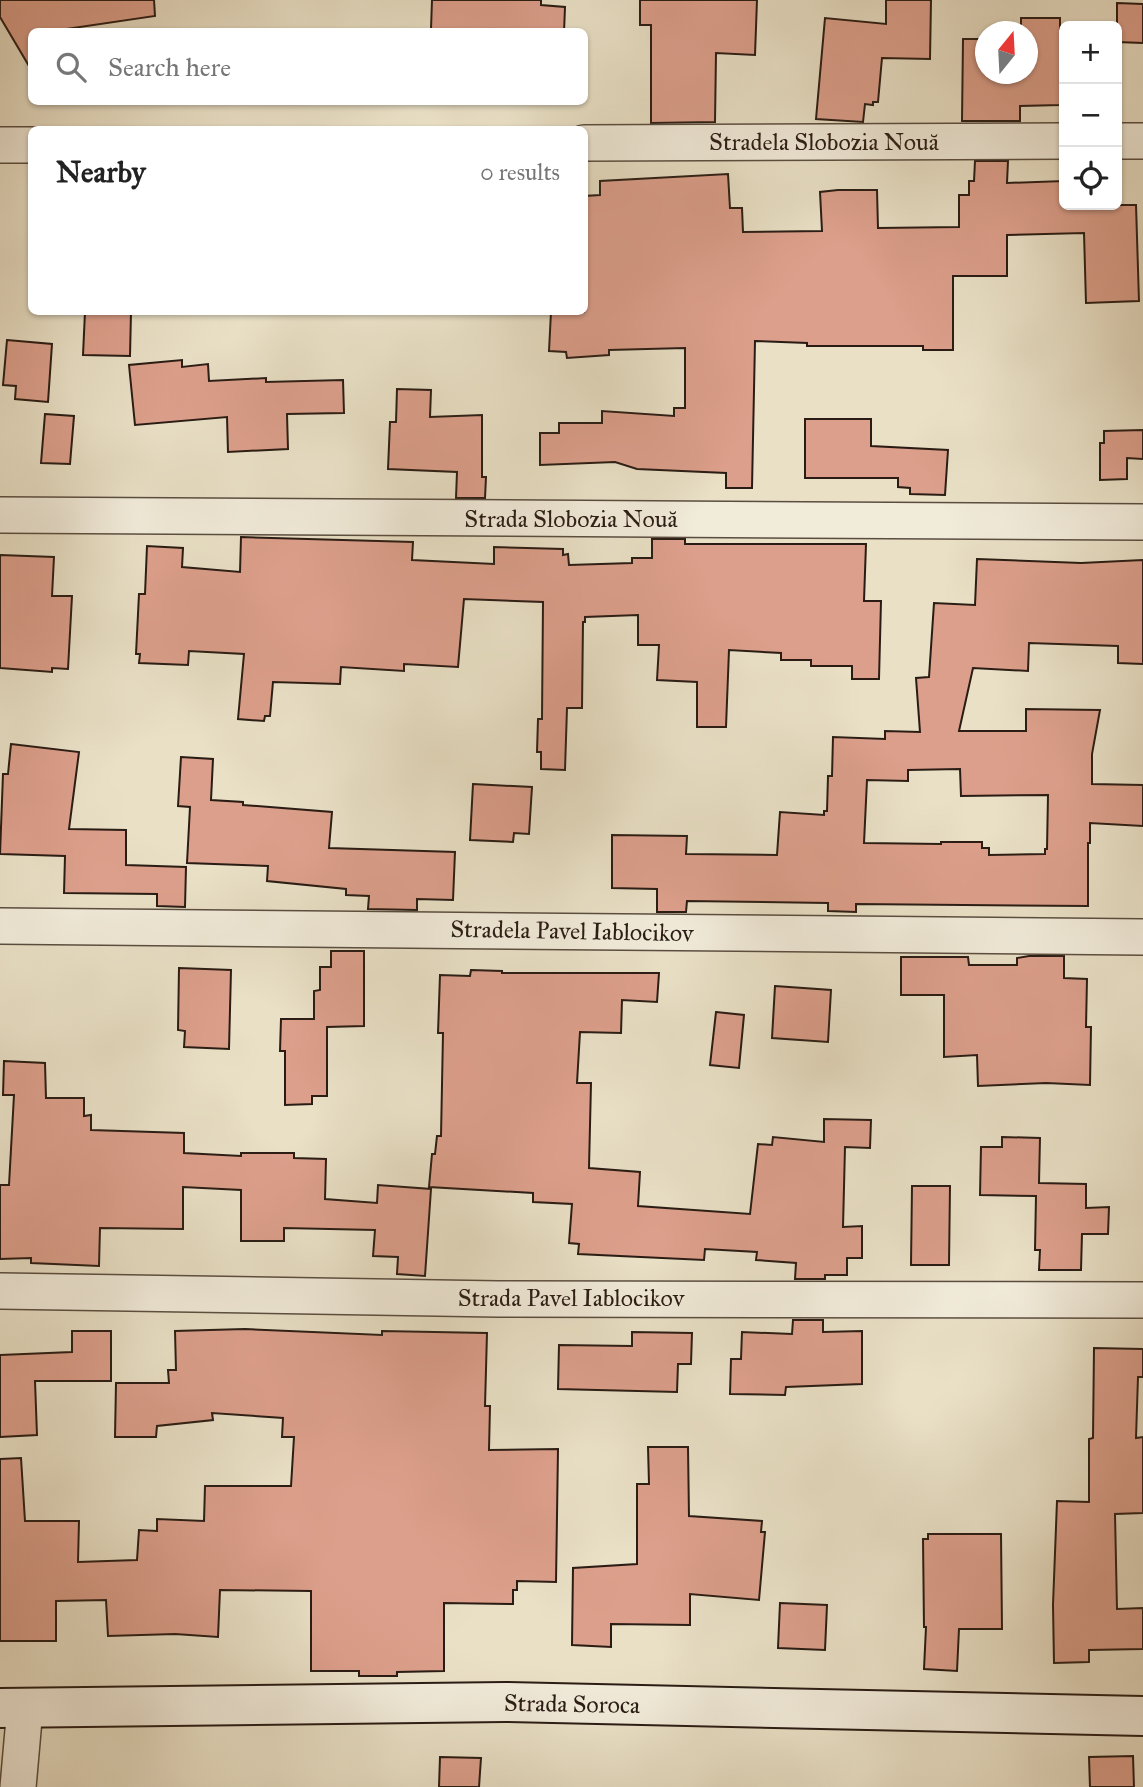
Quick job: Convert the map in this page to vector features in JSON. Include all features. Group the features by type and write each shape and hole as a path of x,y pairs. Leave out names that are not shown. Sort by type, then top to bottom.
{"street":[{"name":"Stradela Slobozia Nouă","path":"588,143 1059,141"},
{"path":"1122,141 1143,141"},
{"path":"0,145 28,145"},
{"name":"Strada Slobozia Nouă","path":"0,515 1143,522"},
{"name":"Stradela Pavel Iablocikov","path":"0,926 1143,937"},
{"name":"Strada Pavel Iablocikov","path":"0,1291 498,1298 1143,1300"},
{"name":"Strada Soroca","path":"13,1708 505,1702 1143,1716"},
{"path":"13,1708 18,1787"}],"building":[{"path":"0,0 154,0 155,16 73,28 28,28 28,64 0,17"},
{"path":"432,0 541,0 541,5 565,7 564,28 431,28"},
{"path":"640,0 757,0 755,55 716,53 715,122 651,123 651,25 640,25"},
{"path":"886,0 931,0 930,59 882,58 878,102 873,102 873,105 865,104 863,122 816,119 825,18 886,24"},
{"path":"1117,3 1143,4 1143,43 1122,42 1122,21 1117,21"},
{"path":"1021,18 1060,18 1059,105 1020,106 1020,121 962,121 963,39 975,39 975,84 1038,84 1038,21 1021,21"},
{"path":"975,161 1008,161 1007,183 1059,181 1059,210 1122,210 1122,205 1136,205 1139,301 1086,303 1084,233 1007,235 1007,276 953,276 953,350 923,350 923,346 807,346 807,343 755,341 752,488 726,488 726,473 637,469 615,462 540,465 540,433 559,433 559,423 602,423 602,411 674,416 674,408 685,408 685,348 609,350 609,355 567,358 566,352 549,351 551,315 588,315 588,196 600,195 600,181 728,174 730,208 742,208 743,232 822,231 820,192 838,190 877,190 878,228 959,227 959,195 969,195 969,181 974,181"},
{"path":"85,315 131,315 130,356 83,355"},
{"path":"7,340 52,344 48,402 15,399 16,386 3,385"},
{"path":"182,360 182,367 208,364 209,381 266,378 266,382 343,380 344,413 287,414 288,449 228,452 227,417 135,425 129,365"},
{"path":"397,389 431,390 430,417 482,415 482,477 486,477 485,498 456,498 457,472 388,469 390,422 396,422"},
{"path":"45,414 74,416 70,464 41,463"},
{"path":"805,419 871,419 871,446 948,450 945,495 910,494 910,488 898,487 898,478 805,478"},
{"path":"1143,430 1143,459 1127,458 1127,479 1100,480 1100,443 1104,443 1104,431"},
{"path":"241,537 413,542 412,560 494,564 494,547 563,549 563,555 568,554 569,565 632,563 632,558 652,558 652,539 685,539 685,544 866,544 864,601 881,601 879,679 852,679 852,666 811,666 811,660 781,660 781,653 729,650 726,727 697,727 697,682 657,680 659,645 638,645 638,615 585,617 582,708 567,708 565,770 541,769 541,752 537,752 538,719 542,719 543,602 464,599 458,667 404,664 404,671 341,667 340,684 273,682 270,716 265,716 264,721 238,719 244,654 189,651 188,665 139,663 140,654 136,654 139,594 145,594 147,546 183,548 182,567 240,572"},
{"path":"0,555 54,557 52,596 72,596 68,669 52,668 52,672 0,668"},
{"path":"977,559 1081,563 1143,560 1143,664 1118,663 1118,646 1029,643 1028,671 973,668 959,731 1026,731 1026,709 1100,710 1092,754 1092,784 1143,785 1143,826 1090,823 1088,906 856,904 856,912 828,911 828,903 687,901 686,912 657,912 657,889 612,888 612,835 687,836 686,854 777,855 780,812 824,815 824,811 827,811 828,776 832,776 833,737 885,739 885,731 920,732 916,678 929,677 934,603 975,605","holes":["960,769 961,796 1048,795 1045,854 989,855 989,848 982,848 982,842 864,843 867,780 908,781 908,770"]},
{"path":"11,744 79,752 69,829 126,830 126,865 186,867 185,907 157,906 157,894 64,893 65,856 0,854 3,774 8,774"},
{"path":"181,757 213,759 211,800 332,812 329,848 455,852 453,900 417,899 417,910 368,909 369,896 346,895 346,889 267,881 268,866 187,863 190,807 178,806"},
{"path":"473,784 532,787 529,834 514,833 513,842 470,840"},
{"path":"331,951 364,951 364,1026 327,1027 327,1096 312,1096 312,1104 285,1105 285,1051 280,1051 281,1019 314,1019 314,991 320,990 320,967 331,967"},
{"path":"1064,956 1064,978 1087,979 1086,1027 1091,1027 1090,1085 1046,1083 978,1086 977,1055 944,1057 944,995 901,995 901,957 968,957 969,965 1017,965 1017,958"},
{"path":"179,968 231,970 229,1049 184,1047 185,1031 178,1030"},
{"path":"471,970 502,973 659,973 657,1002 622,1000 621,1033 580,1032 577,1083 591,1083 589,1168 640,1172 638,1206 750,1214 758,1144 772,1145 773,1137 824,1142 824,1119 871,1120 870,1148 845,1147 843,1227 862,1226 862,1258 847,1258 847,1275 825,1275 825,1279 795,1279 796,1263 756,1260 757,1252 705,1249 704,1260 578,1254 579,1244 569,1243 572,1204 533,1202 533,1193 429,1187 432,1154 435,1154 437,1136 441,1136 443,1033 438,1033 440,975 470,976"},
{"path":"775,986 831,990 828,1042 772,1038"},
{"path":"716,1012 744,1015 739,1068 710,1065"},
{"path":"4,1061 45,1063 46,1098 84,1098 84,1116 91,1115 91,1130 184,1133 184,1153 241,1156 241,1153 294,1153 294,1158 326,1159 325,1199 377,1203 378,1185 431,1189 425,1276 397,1274 398,1257 373,1256 375,1230 284,1228 284,1241 241,1241 241,1190 183,1187 183,1229 100,1228 99,1266 31,1263 31,1258 0,1259 0,1185 9,1185 14,1095 3,1095"},
{"path":"1002,1137 1040,1138 1039,1183 1086,1184 1086,1208 1109,1207 1108,1234 1082,1234 1081,1270 1039,1270 1040,1250 1035,1250 1036,1196 980,1195 981,1147 1002,1147"},
{"path":"912,1186 950,1186 949,1265 911,1265"},
{"path":"793,1320 823,1320 823,1332 862,1331 862,1384 786,1387 785,1395 730,1394 731,1359 741,1359 742,1332 792,1334"},
{"path":"245,1329 382,1335 382,1331 487,1333 485,1406 490,1406 489,1450 558,1449 556,1582 517,1581 517,1590 513,1590 513,1604 444,1603 444,1671 397,1672 397,1676 359,1676 359,1671 311,1671 311,1591 220,1590 218,1637 175,1634 108,1636 106,1600 56,1601 56,1641 0,1641 0,1459 21,1458 25,1521 79,1521 78,1562 137,1560 139,1530 157,1531 157,1519 204,1521 205,1486 291,1486 294,1437 282,1437 283,1418 212,1413 213,1420 157,1426 156,1437 115,1437 116,1383 169,1383 168,1370 176,1370 175,1331"},
{"path":"72,1331 111,1331 111,1381 35,1381 37,1435 0,1437 0,1355 72,1352"},
{"path":"632,1332 692,1333 691,1364 678,1364 677,1392 558,1389 559,1345 632,1346"},
{"path":"1094,1348 1143,1349 1143,1377 1138,1377 1136,1438 1143,1437 1143,1513 1115,1514 1117,1609 1143,1608 1143,1649 1089,1650 1089,1662 1054,1663 1057,1501 1089,1502"},
{"path":"648,1447 688,1447 689,1516 762,1521 761,1532 765,1532 759,1600 690,1594 690,1625 611,1624 611,1647 572,1645 573,1568 637,1564 637,1484 649,1484"},
{"path":"928,1534 1001,1534 1002,1629 959,1629 957,1671 924,1669 926,1627 923,1539 928,1539"},
{"path":"780,1603 827,1605 825,1650 778,1648"},
{"path":"1133,1756 1134,1787 1090,1787 1089,1757"},
{"path":"440,1757 481,1758 479,1787 439,1787"}]}
